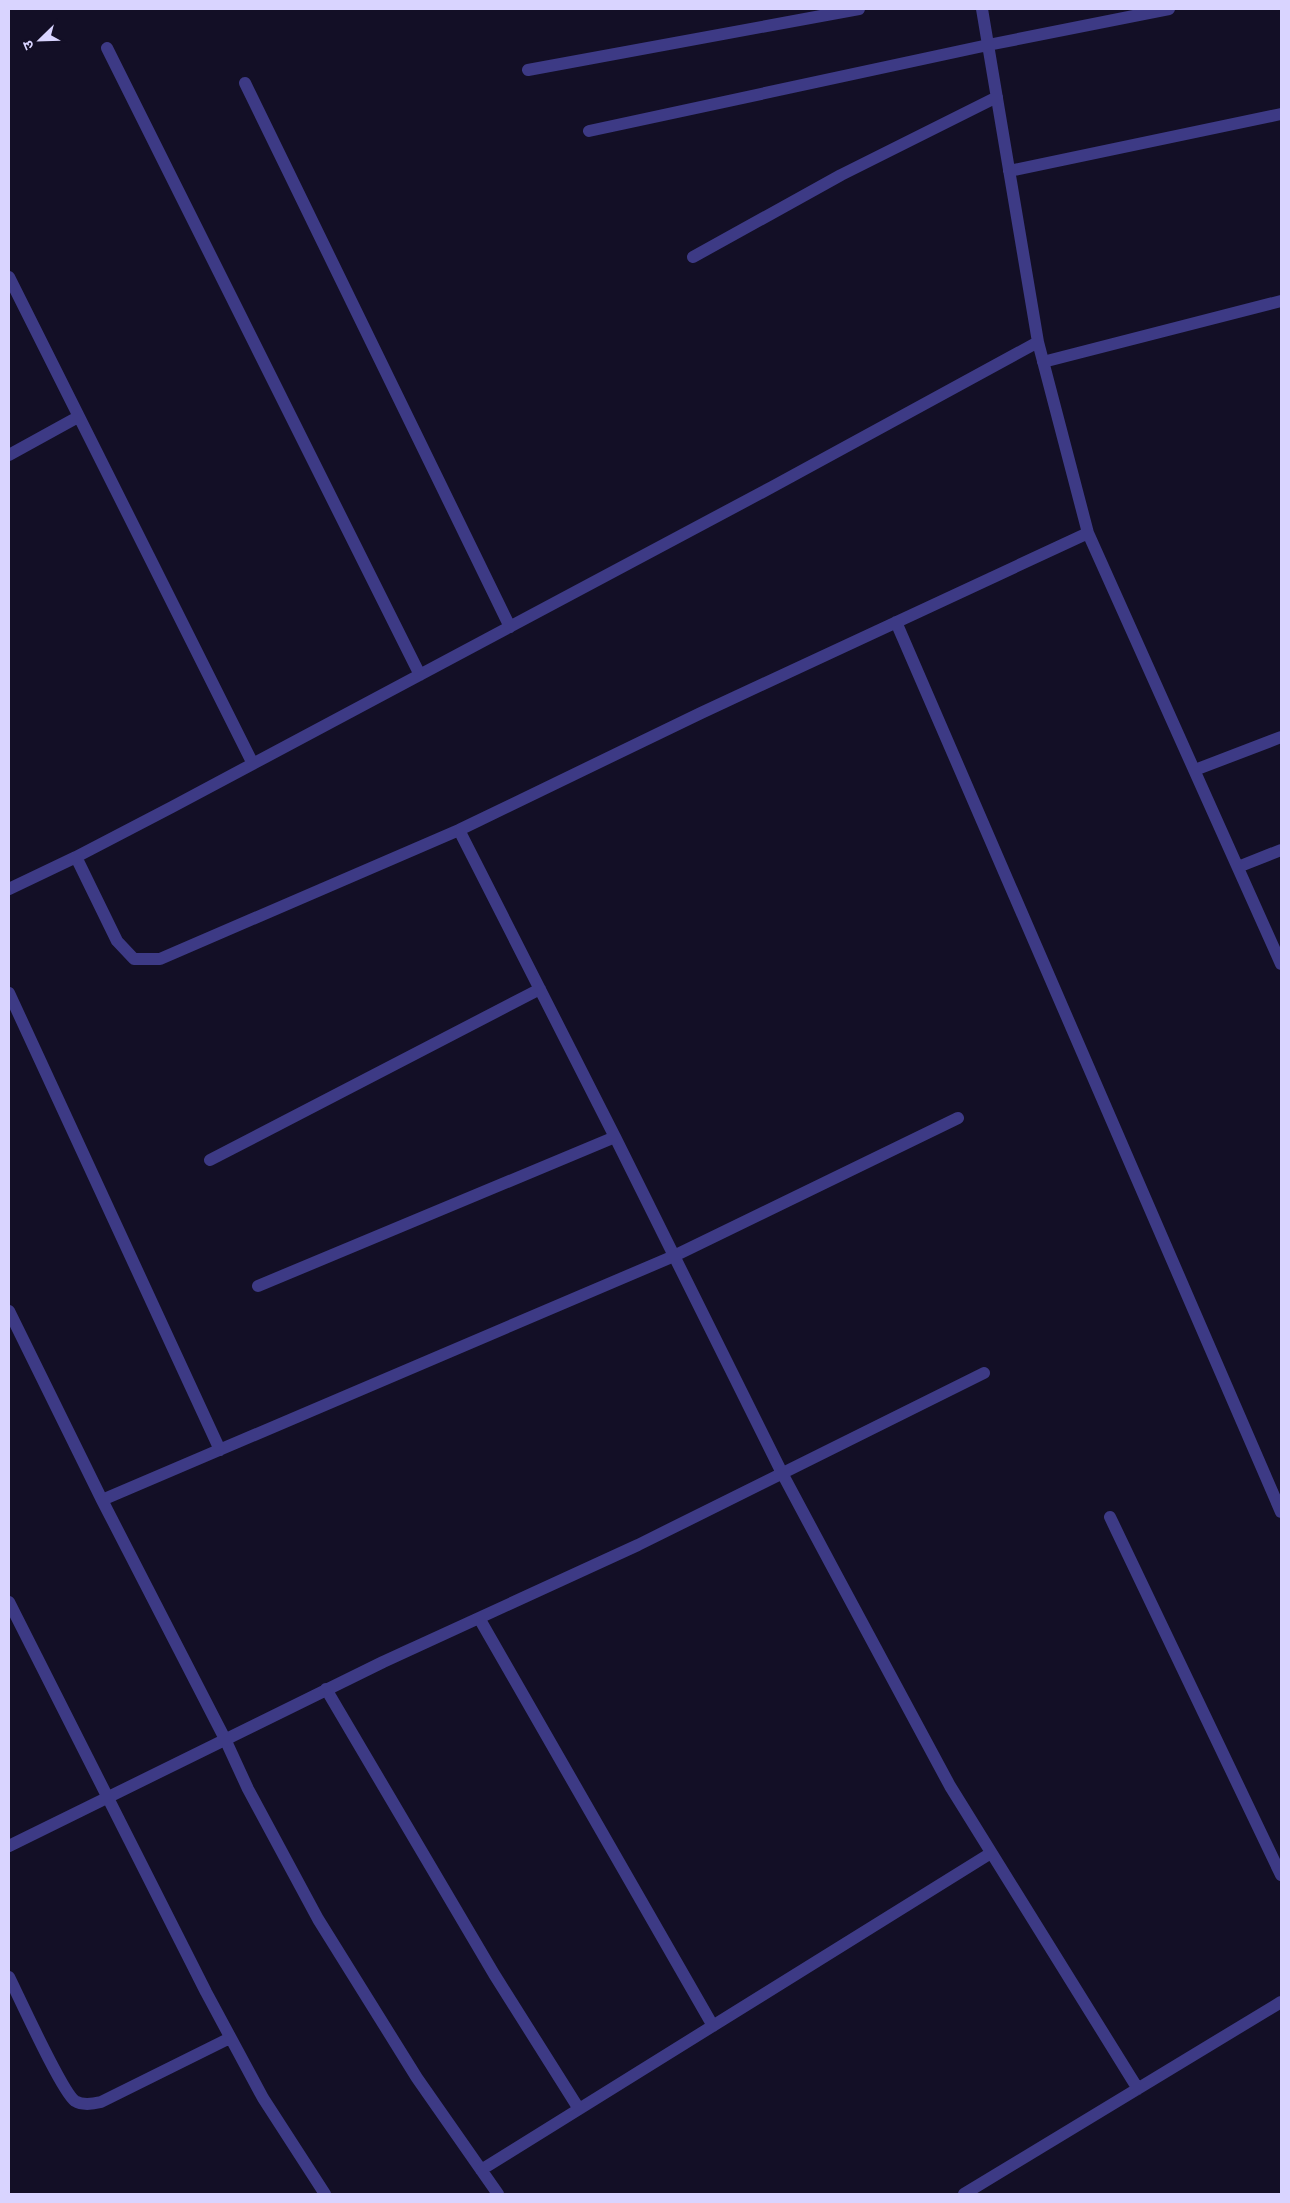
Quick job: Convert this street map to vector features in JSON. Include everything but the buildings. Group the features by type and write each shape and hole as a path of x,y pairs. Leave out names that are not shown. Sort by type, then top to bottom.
{"street":[{"path":"528,70 859,9"},
{"path":"982,9 1038,342 1088,533 1280,956"},
{"path":"589,131 988,44 1169,9"},
{"path":"106,48 420,675"},
{"path":"246,84 510,627"},
{"path":"693,257 842,175 997,97"},
{"path":"1009,171 1281,114"},
{"path":"9,277 253,764"},
{"path":"1043,362 1281,301"},
{"path":"9,889 76,857 253,764 1038,342"},
{"path":"9,455 78,417"},
{"path":"76,857 117,941 134,959 160,959 459,830 692,717 1088,533"},
{"path":"896,622 1281,1512"},
{"path":"1195,770 1281,737"},
{"path":"459,830 615,1137 782,1473 950,1786 1138,2089"},
{"path":"1238,867 1281,850"},
{"path":"210,1160 540,989"},
{"path":"9,993 220,1450"},
{"path":"102,1500 674,1256 958,1118"},
{"path":"258,1286 615,1137"},
{"path":"9,1311 102,1500 225,1739 248,1789 318,1919 417,2078 498,2194"},
{"path":"9,1846 326,1689 638,1545 984,1373"},
{"path":"1110,1517 1281,1875"},
{"path":"9,1602 107,1798 262,2098 325,2194"},
{"path":"479,1618 713,2026"},
{"path":"326,1689 494,1974 579,2109"},
{"path":"481,2170 991,1853"},
{"path":"9,1977 62,2082 74,2101 87,2105 101,2102 230,2038"},
{"path":"964,2194 1281,2002"}]}
